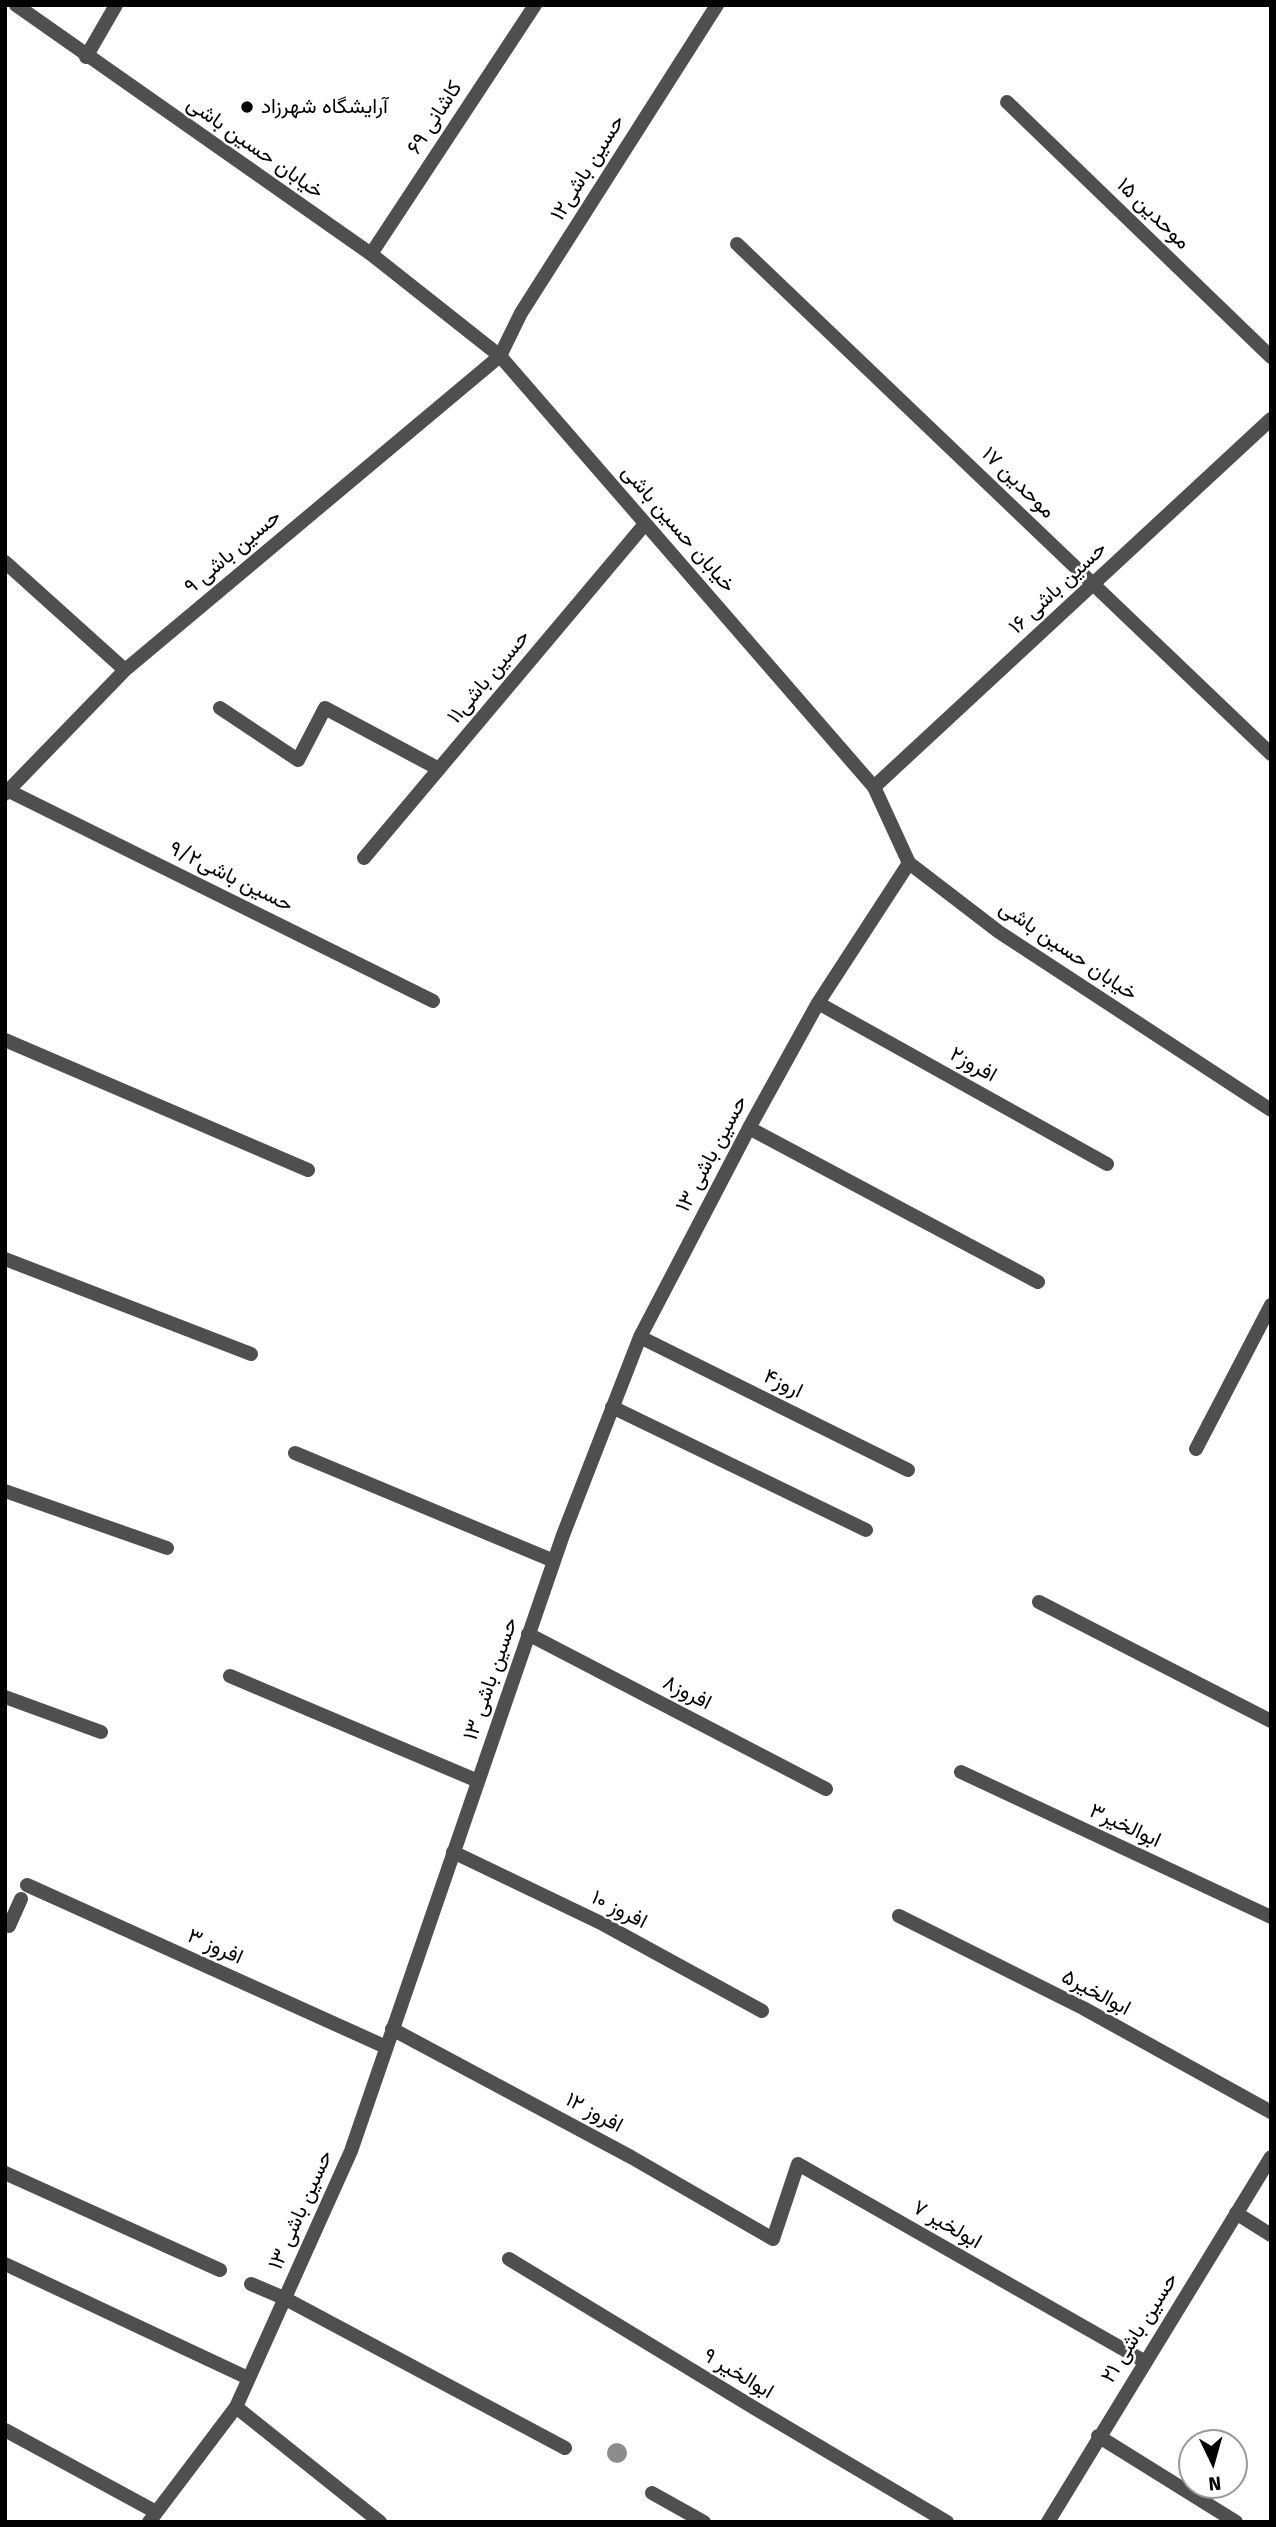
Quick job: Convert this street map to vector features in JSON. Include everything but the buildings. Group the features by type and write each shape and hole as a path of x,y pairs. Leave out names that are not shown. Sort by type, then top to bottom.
{"street":[{"name":"خیابان حسین باشی","path":"16,5 86,57 371,254 500,356 874,788 909,863 999,932 1271,1110"},
{"path":"86,57 116,5"},
{"name":"کاشانی ۶۹","path":"371,254 535,5"},
{"name":"حسین باشی۱۲","path":"500,356 521,313 717,5"},
{"name":"موحدین ۱۵","path":"1007,102 1271,356"},
{"name":"موحدین ۱۷","path":"737,244 1271,754"},
{"name":"حسین باشی ۹","path":"7,791 125,670 500,356"},
{"name":"حسین باشی ۱۶","path":"874,788 1271,419"},
{"name":"حسین باشی۱۱","path":"364,858 646,524"},
{"path":"5,562 125,670"},
{"path":"220,708 298,760 325,708 439,769"},
{"name":"حسین باشی۹/۲","path":"7,791 433,1001"},
{"name":"حسین باشی ۱۳","path":"152,2517 236,2407 351,2151 528,1634 640,1337 817,1003 909,863"},
{"name":"افروز۲","path":"817,1003 1107,1164"},
{"path":"5,1040 308,1170"},
{"path":"749,1128 1038,1282"},
{"path":"5,1259 251,1354"},
{"path":"1196,1449 1271,1305"},
{"name":"اروز۴","path":"640,1337 908,1470"},
{"path":"612,1407 866,1530"},
{"path":"295,1453 554,1561"},
{"path":"5,1491 167,1548"},
{"path":"1039,1602 1271,1721"},
{"name":"افروز۸","path":"528,1634 826,1789"},
{"path":"230,1676 478,1781"},
{"path":"5,1698 101,1732"},
{"name":"ابوالخیر۳","path":"961,1772 1271,1917"},
{"name":"افروز ۱۰","path":"453,1853 603,1924 762,2011"},
{"name":"افروز ۳","path":"27,1885 386,2048"},
{"path":"7,1925 21,1899"},
{"name":"ابوالخیر۵","path":"900,1916 1083,2008 1271,2112"},
{"name":"افروز ۱۲","path":"392,2029 631,2157 773,2239"},
{"name":"حسین باشی ۲۱","path":"1048,2522 1098,2436 1271,2157"},
{"name":"ابولخیر ۷","path":"773,2239 798,2164 1144,2361"},
{"path":"5,2173 220,2270"},
{"path":"1236,2213 1271,2235"},
{"name":"ابوالخیر ۹","path":"509,2259 947,2522"},
{"path":"5,2264 248,2378"},
{"path":"251,2284 284,2298 565,2448"},
{"path":"236,2407 380,2522"},
{"path":"5,2430 152,2517"},
{"path":"1098,2436 1236,2522"},
{"path":"652,2493 704,2522"}],"place":[{"name":"آرایشگاه شهرزاد","path":"247,107"}]}
